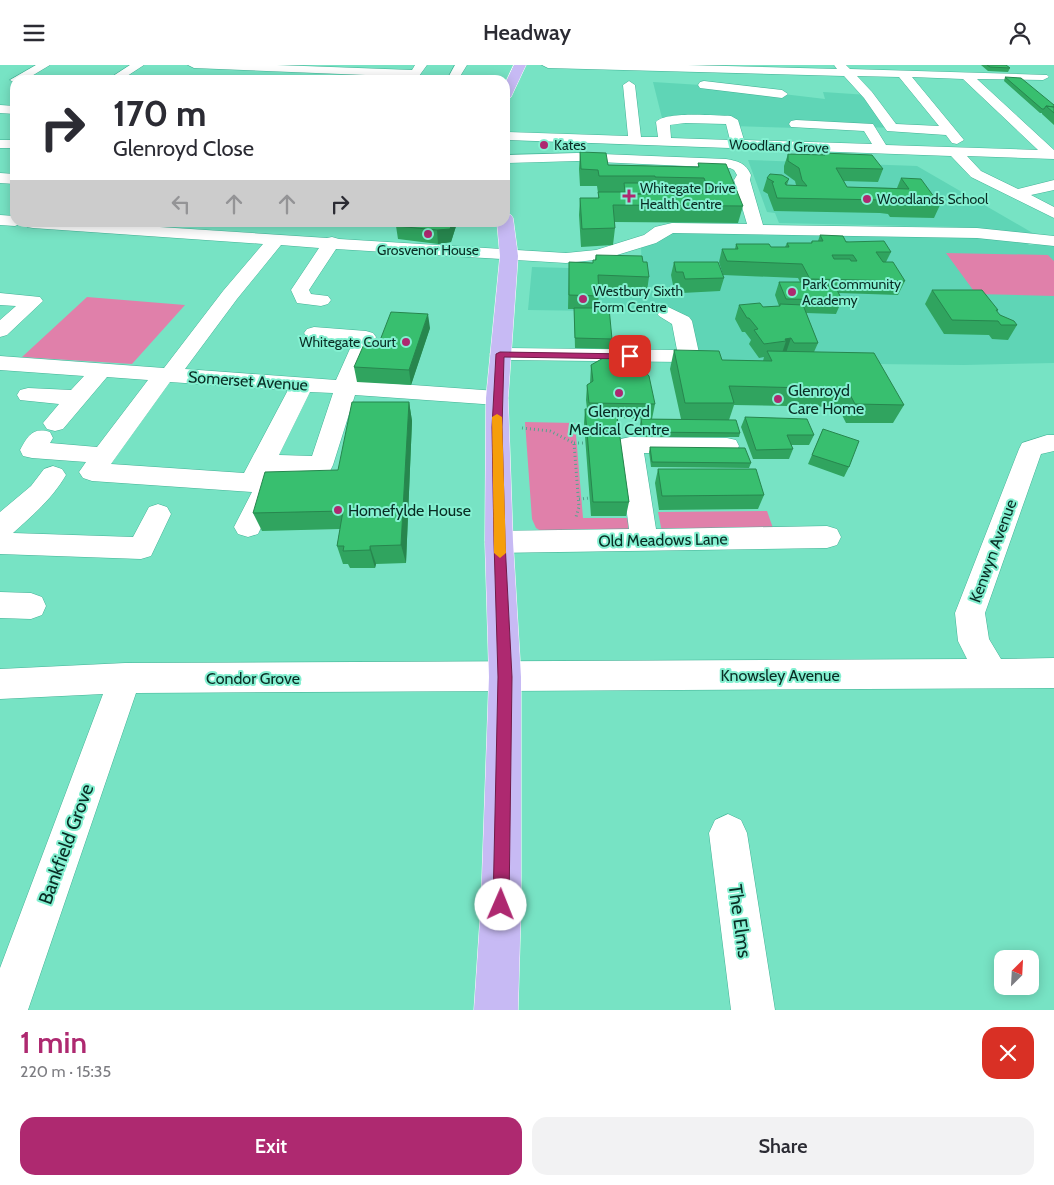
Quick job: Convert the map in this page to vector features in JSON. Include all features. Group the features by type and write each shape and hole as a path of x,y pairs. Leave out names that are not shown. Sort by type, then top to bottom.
{"main road":[{"path":"510,86 520,65"},
{"path":"496,1010 501,905 505,677 499,542 497,399 500,354 513,268 506,227"}],"street":[{"path":"26,75 44,65"},
{"path":"121,75 138,65"},
{"path":"194,65 365,68 415,74 421,65"},
{"path":"548,65 770,71 844,69 902,73 921,69 1043,77"},
{"path":"1028,65 1054,86"},
{"path":"644,67 645,82"},
{"path":"844,69 868,95 892,128 950,131"},
{"path":"695,84 782,94 770,71"},
{"path":"969,72 1053,160"},
{"path":"902,73 950,131 976,174 1054,213"},
{"path":"629,85 635,140"},
{"path":"666,141 663,122 685,119 731,120 738,144"},
{"path":"807,147 795,122 868,127 882,149"},
{"name":"Woodland Grove","path":"510,136 1021,154 1053,160"},
{"path":"510,159 691,164 726,163 742,168 744,175 742,180 755,220 755,227 748,230"},
{"path":"1016,194 1054,185"},
{"path":"95,227 444,251 513,268 561,252 598,255 672,228 977,233 1054,241"},
{"path":"235,236 243,227"},
{"path":"651,236 672,243 793,245"},
{"path":"277,239 166,375 92,472 252,483 302,385"},
{"path":"444,251 459,239"},
{"path":"321,300 304,299 300,290 332,243"},
{"path":"0,299 33,301 0,331"},
{"path":"500,354 693,356 688,353 682,321 666,312"},
{"path":"248,527 280,463 321,465 344,388 366,337 314,333"},
{"name":"Somerset Avenue","path":"0,363 497,399"},
{"path":"90,454 32,450 101,370"},
{"path":"28,395 77,398"},
{"name":"Kenwyn Avenue","path":"992,674 974,641 970,613 1031,449 1048,443 1054,443"},
{"path":"644,540 645,478 630,445 727,446"},
{"path":"5,538 53,475"},
{"path":"5,538 141,548 158,514"},
{"name":"Old Meadows Lane","path":"499,542 827,537"},
{"path":"0,605 30,606"},
{"name":"Knowsley Avenue","path":"505,677 1054,673"},
{"name":"Condor Grove","path":"0,684 125,678 505,677"},
{"name":"Bankfield Grove","path":"6,1010 125,678"},
{"name":"The Elms","path":"728,833 753,1010"}],"path":[{"path":"497,427 537,428 557,432 574,443 586,443"},
{"path":"562,541 568,528 576,518 579,499 574,443"},
{"path":"579,499 590,498"}],"shaded area":[{"path":"653,82 717,86 825,99 823,92 868,95 892,128 797,124 798,128 733,126 731,120 663,122"},
{"name":"Woodlands School","path":"748,160 917,166 1043,239 1001,230 957,227 779,223 775,213 767,212"},
{"name":"Park Community Academy","path":"674,232 996,238 1027,243 1029,245 1054,245 1054,363 964,365 703,362 666,312 528,310 532,267 642,270 641,248"},
{"path":"946,253 1048,255 1054,261 1054,296 976,294"},
{"path":"87,297 185,305 132,364 22,357"},
{"path":"525,422 575,423 583,518 631,518 633,532 541,531 536,528 532,519"},
{"path":"767,511 774,531 662,532 658,512"}],"building":[{"path":"987,65 1006,65 1010,68 990,67"},
{"path":"1005,77 1021,78 1054,105 1054,107 1046,106 1042,109"},
{"path":"1046,106 1054,107 1054,113"},
{"path":"580,152 606,153 608,165 699,167 698,163 726,164 743,206 613,205 615,228 582,229 580,198 599,198 598,192 628,192 628,194 710,193 704,178 599,176 598,170 581,169"},
{"path":"822,153 872,155 883,169 836,168 847,187 909,189 901,178 921,179 940,205 896,204 894,201 885,200 777,198 772,182 774,182 767,178 770,174 782,175 789,179 785,183 786,185 807,186 802,180 799,168 788,161 788,154 825,155"},
{"path":"624,183 670,185 673,194 628,194 628,192 625,192"},
{"path":"406,227 451,227 450,229 437,230"},
{"path":"820,235 843,236 846,242 884,241 891,252 876,252 883,262 893,262 905,281 810,279 802,264 727,261 722,249 738,249 736,244 769,244 771,247 789,247 787,243 823,241","holes":["832,255 853,255 857,261 834,259"]},
{"path":"596,255 642,256 643,262 647,262 649,277 598,275 599,296 569,295 569,262 593,263 593,260 596,260"},
{"path":"674,262 718,262 724,278 685,279 683,272 676,272"},
{"path":"779,282 815,282 816,286 835,286 842,300 786,299"},
{"path":"932,290 982,290 1000,315 1014,321 1017,325 1001,325 998,321 952,320"},
{"path":"760,303 763,307 780,306 780,304 803,305 818,343 794,343 791,338 785,339 786,341 764,344 754,330 758,329 747,318 739,305"},
{"path":"574,308 609,308 612,339 575,338"},
{"path":"391,312 428,314 409,370 354,367 365,342 379,343"},
{"path":"674,350 719,351 722,360 772,361 767,351 874,353 904,405 855,404 847,389 729,386 734,403 685,403"},
{"name":"Glenroyd Medical Centre","path":"605,357 623,357 642,368 649,376 655,404 589,403 587,385 593,381 591,365"},
{"name":"Homefylde House","path":"352,402 409,402 401,545 370,546 370,550 343,551 344,546 337,546 343,511 253,513 265,472 338,470"},
{"path":"585,409 616,409 629,502 593,502"},
{"path":"745,417 807,419 814,435 787,435 793,449 756,450"},
{"path":"641,419 736,420 740,433 643,432"},
{"path":"823,429 859,441 849,467 812,455"},
{"path":"650,447 745,448 751,463 652,462"},
{"path":"658,469 756,469 764,495 662,496"}],"slow traffic":[{"path":"497,417 500,553"}],"place":[{"name":"Kates","path":"544,145"},
{"name":"Whitegate Drive Health Centre","path":"629,196"},
{"name":"Woodlands School","path":"867,199"},
{"name":"Grosvenor House","path":"428,234"},
{"name":"Park Community Academy","path":"792,292"},
{"name":"Westbury Sixth Form Centre","path":"583,299"},
{"name":"Whitegate Court","path":"406,342"},
{"name":"Glenroyd Medical Centre","path":"619,393"},
{"name":"Glenroyd Care Home","path":"778,399"},
{"name":"Homefylde House","path":"338,510"}],"route":[{"path":"501,905 505,677 499,542 497,427 500,354 630,356"}]}
